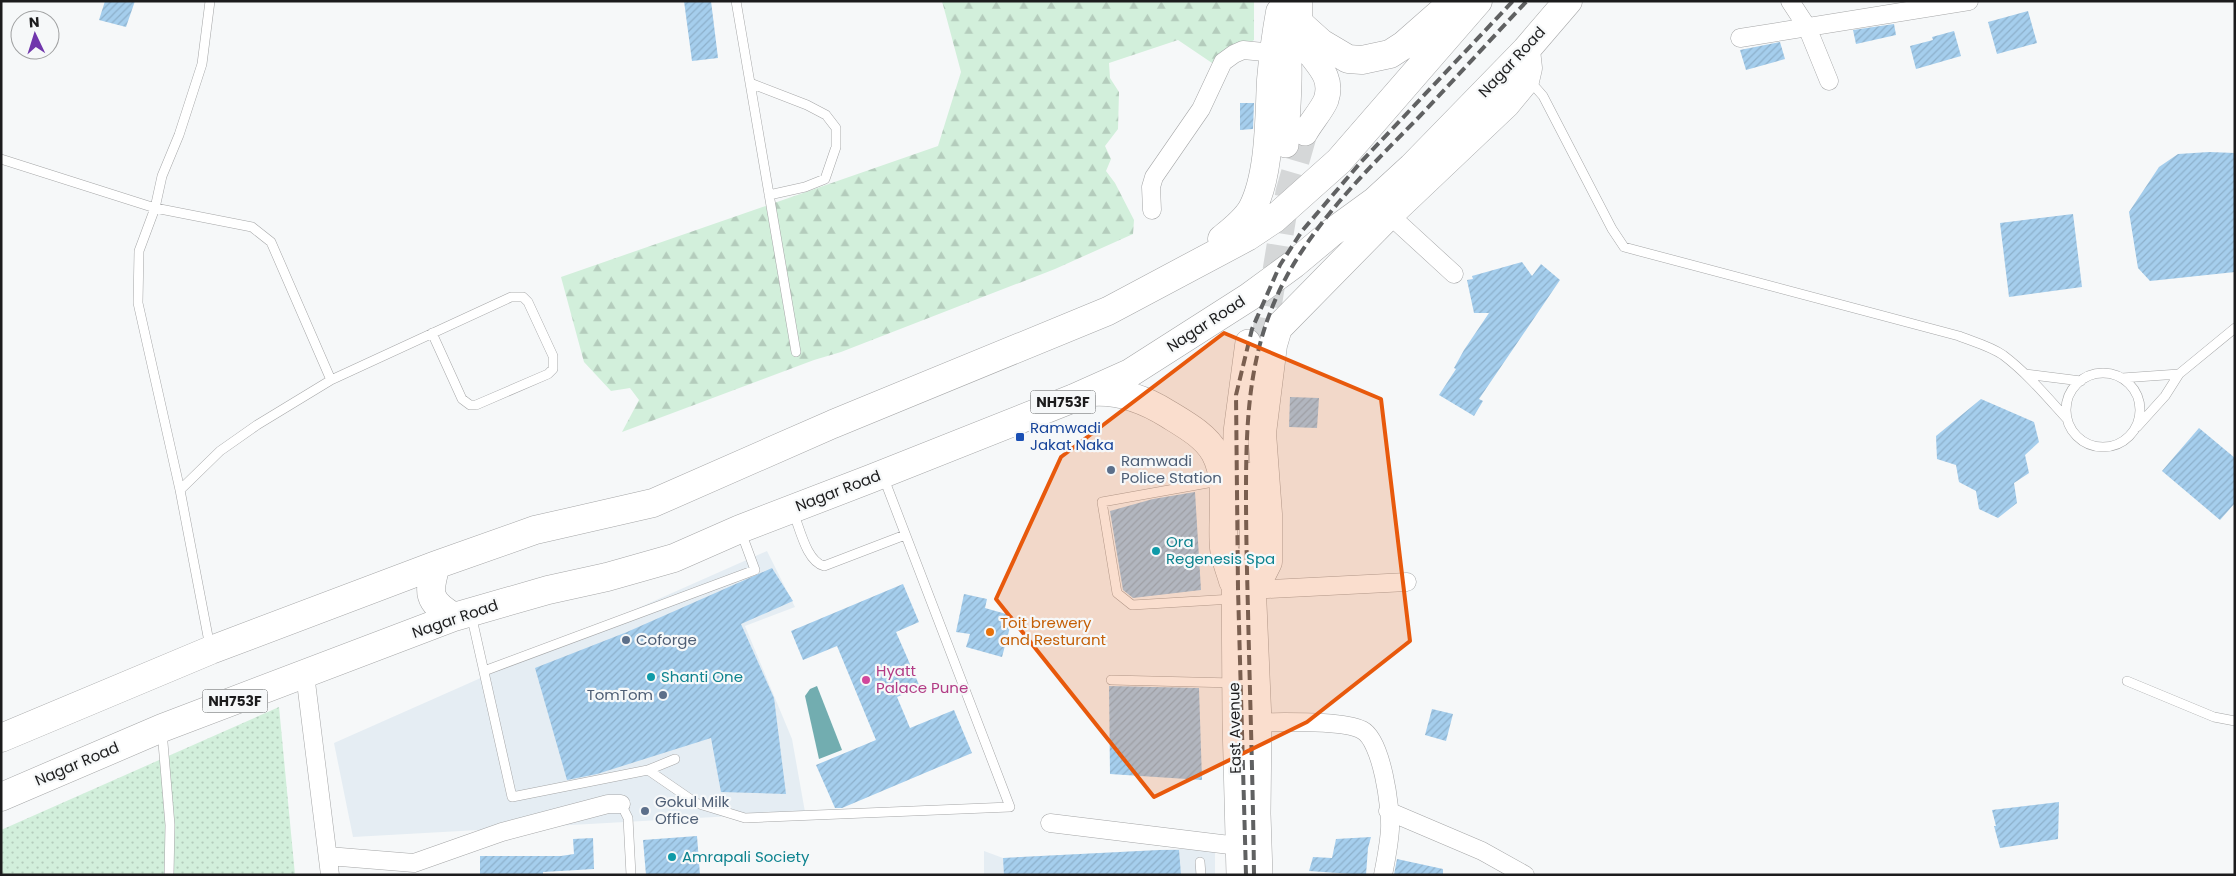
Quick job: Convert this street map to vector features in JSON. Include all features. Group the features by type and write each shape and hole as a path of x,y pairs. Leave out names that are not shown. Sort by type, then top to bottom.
{"highway":[{"path":"1189,268 1242,221 1251,209 1256,197 1266,153 1274,53 1290,10 1321,43 1348,59 1362,60 1390,54 1404,45 1454,1"},
{"path":"1,738 211,650 436,564 535,530 653,503 833,424 1108,311 1247,237 1274,219 1338,162 1478,1"},
{"name":"Nagar Road","path":"1,797 162,728 462,614 674,558 740,529 882,474 1130,373 1249,297 1331,234 1382,208 1412,167 1526,50 1568,1"},
{"path":"1086,392 1107,391 1133,396 1193,429 1214,451 1219,464 1221,481 1224,549 1238,590 1268,562 1268,514 1262,433 1272,354 1278,328 1382,208 1506,104 1525,81 1528,68 1526,50"},
{"path":"436,564 430,586 432,597 439,608 462,614"},
{"path":"395,580 411,593 416,602 417,615 413,633"}],"main road":[{"path":"1290,10 1301,37 1320,67 1328,85 1327,98 1323,106 1295,139 1289,68 1288,35 1290,10"},
{"path":"1238,590 1255,343"},
{"name":"East Avenue","path":"1238,590 1234,683 1247,722 1238,846 1239,875"},
{"name":"East Avenue","path":"1238,590 1247,722 1258,814 1260,875"}],"street":[{"path":"1790,1 1807,28 1829,81"},
{"path":"1740,38 1969,1"},
{"path":"1152,210 1151,187 1154,177 1200,109 1223,62 1243,50 1274,53"},
{"path":"1382,208 1454,274"},
{"path":"1238,590 1407,582"},
{"path":"305,674 330,875"},
{"path":"1247,722 1344,725 1362,730 1373,740 1380,757 1390,828 1383,875"},
{"path":"328,856 414,863 522,826 608,804 621,804"},
{"path":"1388,811 1482,851 1525,875"},
{"path":"1050,823 1238,846"}],"lane":[{"path":"210,1 202,64 179,136 162,176 155,208 139,251 138,303 180,490 211,650"},
{"path":"736,1 796,352"},
{"path":"1525,81 1536,88 1543,96 1612,229 1624,247 1959,336 1986,346 2002,355 2025,374 2067,419 2073,432 2084,442 2098,447 2112,446 2125,440 2165,396 2179,374 2235,328"},
{"path":"750,83 807,105 826,115 836,128 836,148 825,179 804,187 769,194"},
{"path":"1,159 155,208 252,227 271,242 331,380"},
{"path":"180,490 220,452 257,425 331,380 432,333 511,297 523,297 528,302 553,356 553,369 548,374 476,405 470,405 462,399 432,333"},
{"path":"2025,374 2081,381"},
{"path":"2067,419 2066,405 2071,391 2081,381 2094,374 2108,374 2122,378 2179,374"},
{"path":"2122,378 2133,388 2139,401 2140,415 2135,429"},
{"path":"648,770 696,802 745,818 1010,807 882,474"},
{"path":"1221,481 1102,502 1117,593 1124,600 1132,605 1238,590"},
{"path":"792,510 812,557 818,564 824,566 905,534"},
{"path":"484,670 755,570 740,529"},
{"path":"462,614 484,670 512,797 648,770 674,759"},
{"path":"1111,680 1234,683"},
{"path":"2127,680 2214,717 2235,721"},
{"path":"162,728 170,825 169,875"},
{"path":"621,804 628,818 631,875"},
{"path":"1200,862 1201,875"}],"highlighted area":[{"path":"1224,333 1381,399 1410,641 1307,722 1154,797 996,599 1061,457"}],"shaded area":[{"name":"Shanti One","path":"767,551 795,607 745,626 792,739 805,812 353,837 334,743"},
{"path":"1215,847 1215,875 984,875 984,851 1003,858"}],"green space":[{"path":"942,1 1254,1 1254,40 1215,65 1178,40 1109,63 1110,78 1119,92 1118,129 1105,146 1111,159 1106,171 1115,183 1134,220 1133,234 1055,269 841,352 814,360 622,432 639,400 630,388 611,391 584,362 561,277 938,146 961,72"},
{"path":"279,707 295,875 1,875 1,830"}],"water":[{"path":"817,686 842,750 819,759 805,696 810,689"}],"building":[{"path":"105,1 135,1 126,27 99,20"},
{"path":"684,1 711,1 718,58 692,61"},
{"path":"2028,11 2037,43 1997,54 1988,22"},
{"path":"1894,24 1896,35 1856,44 1853,30"},
{"path":"1954,31 1961,56 1916,69 1910,46 1933,40 1932,37"},
{"path":"1780,42 1785,59 1746,70 1740,50"},
{"path":"1240,103 1254,103 1253,129 1240,130"},
{"path":"2235,153 2235,272 2150,281 2138,268 2129,212 2159,167 2178,154"},
{"path":"2073,214 2082,287 2009,297 2000,223"},
{"path":"1522,262 1532,276 1541,264 1560,280 1479,399 1483,401 1474,416 1439,395 1456,369 1454,368 1464,350 1489,313 1474,313 1467,280 1473,279 1472,276"},
{"path":"1290,397 1319,398 1317,428 1289,427"},
{"path":"1981,399 2034,422 2039,442 2025,455 2029,473 2014,483 2017,503 1998,518 1979,509 1976,491 1959,482 1956,465 1937,459 1936,436"},
{"path":"2199,428 2235,458 2235,503 2220,520 2162,471"},
{"name":"Ora Regenesis Spa","path":"1195,492 1201,590 1133,598 1123,590 1110,511 1153,499"},
{"name":"Shanti One","path":"772,568 793,601 741,624 774,698 786,794 721,792 711,738 597,774 567,780 535,668 627,632"},
{"path":"903,584 919,622 896,632 920,687 897,697 910,728 954,710 972,753 842,808 835,808 816,765 876,740 837,646 803,660 791,631"},
{"path":"964,594 987,599 985,608 1013,616 1002,657 966,647 970,634 956,632"},
{"path":"1109,686 1199,688 1202,780 1110,774"},
{"path":"1432,709 1453,714 1446,741 1425,735"},
{"path":"2059,802 2058,839 2000,848 1992,810"},
{"name":"Amrapali Society","path":"697,836 700,875 646,875 643,840"},
{"path":"1371,837 1368,848 1366,875 1309,871 1313,857 1332,858 1336,839"},
{"path":"593,838 594,869 543,872 543,875 480,875 480,856 561,856 574,854 573,839"},
{"path":"1179,850 1181,875 1004,875 1003,858"},
{"path":"1397,859 1443,869 1443,875 1394,875"}],"tunnel":[{"path":"1263,343 1288,192 1305,133"}],"railway":[{"path":"1246,875 1238,589 1236,395 1252,329 1280,265 1302,231 1361,162 1513,1"},
{"path":"1254,875 1246,464 1252,380 1265,326 1289,272 1316,230 1332,210 1527,1"}],"place":[{"name":"Ramwadi Jakat Naka","path":"1020,437"},
{"name":"Ramwadi Police Station","path":"1111,470"},
{"name":"Ora Regenesis Spa","path":"1156,551"},
{"name":"Toit brewery and Resturant","path":"990,632"},
{"name":"Coforge","path":"626,640"},
{"name":"Shanti One","path":"651,677"},
{"name":"Hyatt Palace Pune","path":"866,680"},
{"name":"TomTom","path":"663,695"},
{"name":"Gokul Milk Office","path":"645,811"},
{"name":"Amrapali Society","path":"672,857"}]}
